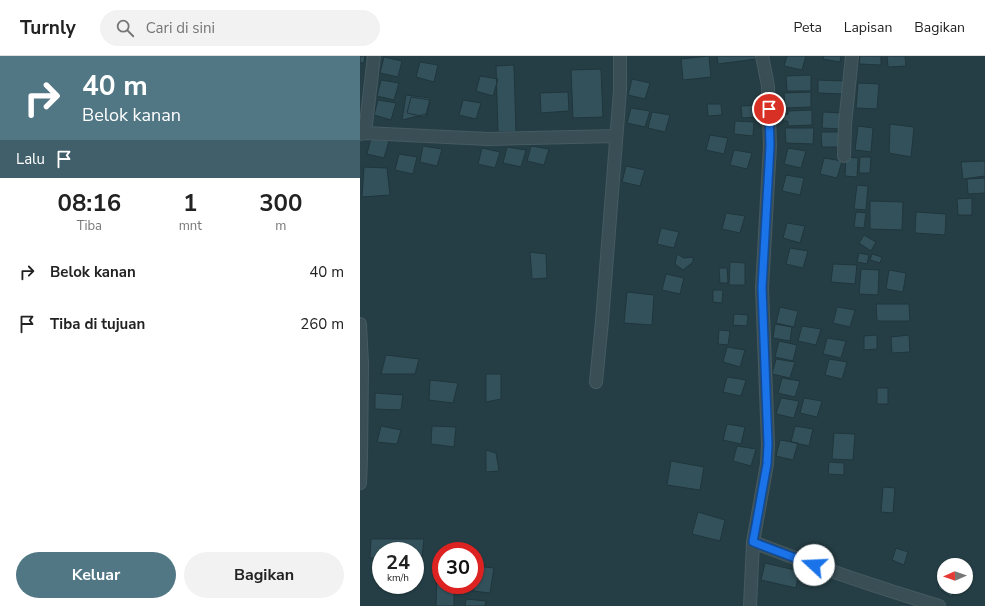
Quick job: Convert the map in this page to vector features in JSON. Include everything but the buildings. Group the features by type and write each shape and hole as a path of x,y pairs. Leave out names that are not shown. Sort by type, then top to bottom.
{"street":[{"path":"374,56 362,133 488,139 616,136"},
{"path":"596,382 620,90 620,56"},
{"path":"750,606 753,542 767,464 768,444 762,288 770,146 768,86 762,56"},
{"path":"844,156 845,124 852,56"},
{"path":"360,324 362,370 360,483"},
{"path":"753,542 808,563 939,606"}],"route":[{"path":"769,109 770,146 762,288 768,444 767,464 753,542 814,565"}]}
